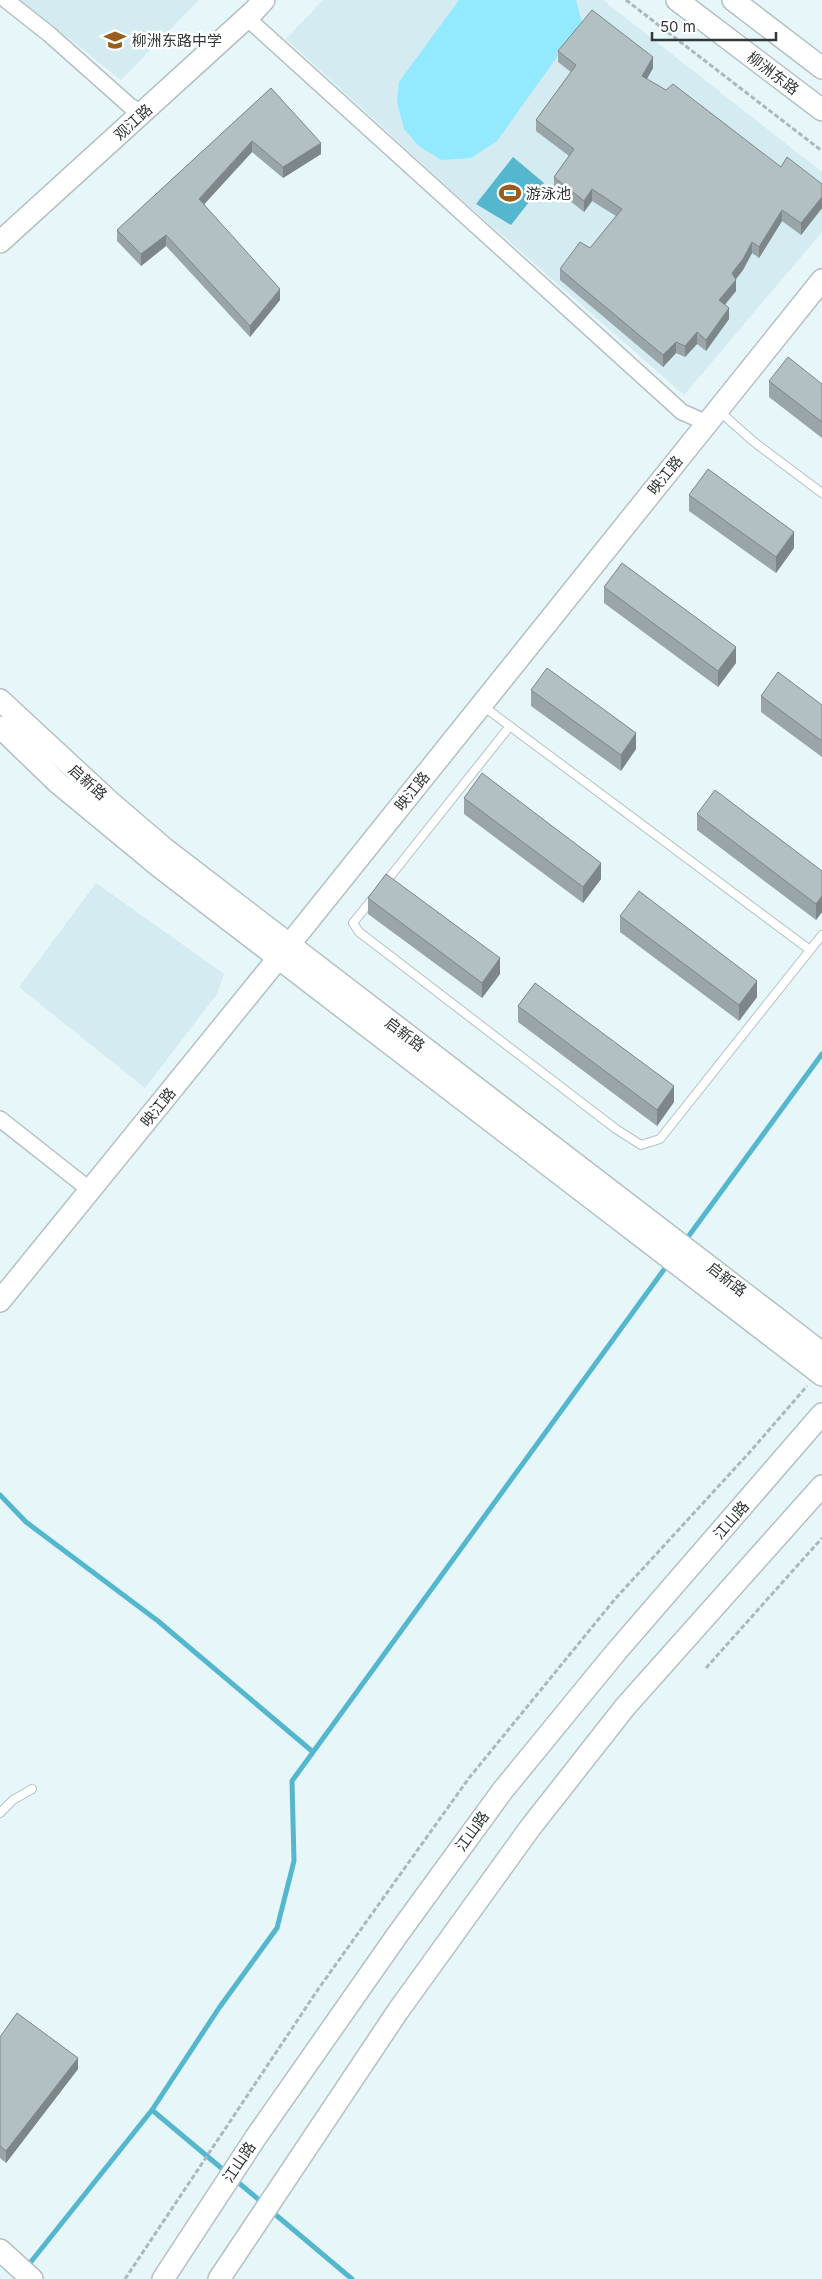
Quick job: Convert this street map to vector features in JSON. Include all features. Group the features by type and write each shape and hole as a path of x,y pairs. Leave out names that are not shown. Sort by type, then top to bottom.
{"street":[{"path":"6,0 49,34 130,106 142,113"},
{"name":"观江路","path":"0,242 247,18 264,0"},
{"name":"柳洲东路","path":"677,0 822,110"},
{"path":"733,0 822,68"},
{"path":"247,18 682,412 712,416"},
{"name":"映江路","path":"0,1301 284,952 822,280"},
{"name":"启新路","path":"0,700 109,801 284,952"},
{"name":"启新路","path":"0,727 32,759 101,819 284,952 704,1273 821,1367"},
{"path":"0,1119 90,1190"},
{"name":"江山路","path":"162,2279 256,2137 398,1934 503,1790 616,1652 822,1414"},
{"path":"219,2279 398,2011 530,1828 625,1707 822,1486"},
{"path":"0,2250 32,2279"}],"lane":[{"path":"712,416 754,442 822,493"},
{"path":"481,705 810,950"},
{"path":"510,726 354,922 359,932 616,1129 641,1144 660,1139 822,935"},
{"path":"0,1813 13,1800 32,1790"}],"path":[{"path":"626,0 822,151"},
{"path":"125,2279 319,1988 470,1778 615,1599 749,1453 821,1367"},
{"path":"706,1668 822,1538"}],"shaded area":[{"name":"柳洲东路中学","path":"21,0 199,0 121,80"},
{"path":"323,0 603,0 822,172 822,232 684,395 461,199 286,39"},
{"path":"459,0 576,0 582,22 497,141 471,158 441,160 419,146 404,129 397,102 399,82"},
{"name":"游泳池","path":"513,157 544,183 511,225 476,204"},
{"path":"96,883 224,974 217,994 145,1088 19,987"}],"building":[{"path":"592,10 653,57 642,76 666,90 673,84 781,167 787,157 822,184 822,197 801,223 782,210 759,247 752,242 743,259 732,273 736,280 719,300 729,308 706,340 697,332 685,346 676,342 663,355 560,269 580,242 590,248 622,209 592,189 584,201 554,177 574,149 536,120 576,65 558,51"},
{"path":"271,88 321,143 283,167 252,141 199,199 280,289 250,326 166,235 141,254 117,230"},
{"path":"788,357 822,384 822,422 769,381"},
{"path":"708,469 794,532 776,557 689,495"},
{"path":"622,563 736,647 718,671 604,587"},
{"path":"547,668 636,733 621,755 531,690"},
{"path":"778,672 822,705 822,741 761,696"},
{"path":"482,773 601,863 583,887 464,798"},
{"path":"715,790 822,871 822,896 816,904 697,814"},
{"path":"386,874 500,958 482,983 368,898"},
{"path":"639,891 757,981 739,1005 620,916"},
{"path":"535,983 674,1086 657,1110 518,1006"},
{"path":"17,2013 78,2058 6,2151 0,2146 0,2037"}],"waterway":[{"path":"685,1241 822,1054"},
{"path":"26,2268 152,2110 219,2008 277,1928 294,1861 292,1781 668,1264"},
{"path":"0,1495 26,1522 158,1621 313,1752"},
{"path":"152,2110 226,2172"},
{"path":"234,2179 264,2204"},
{"path":"270,2210 352,2279"}],"place":[{"name":"柳洲东路中学","path":"115,40"},
{"name":"游泳池","path":"510,193"}]}
